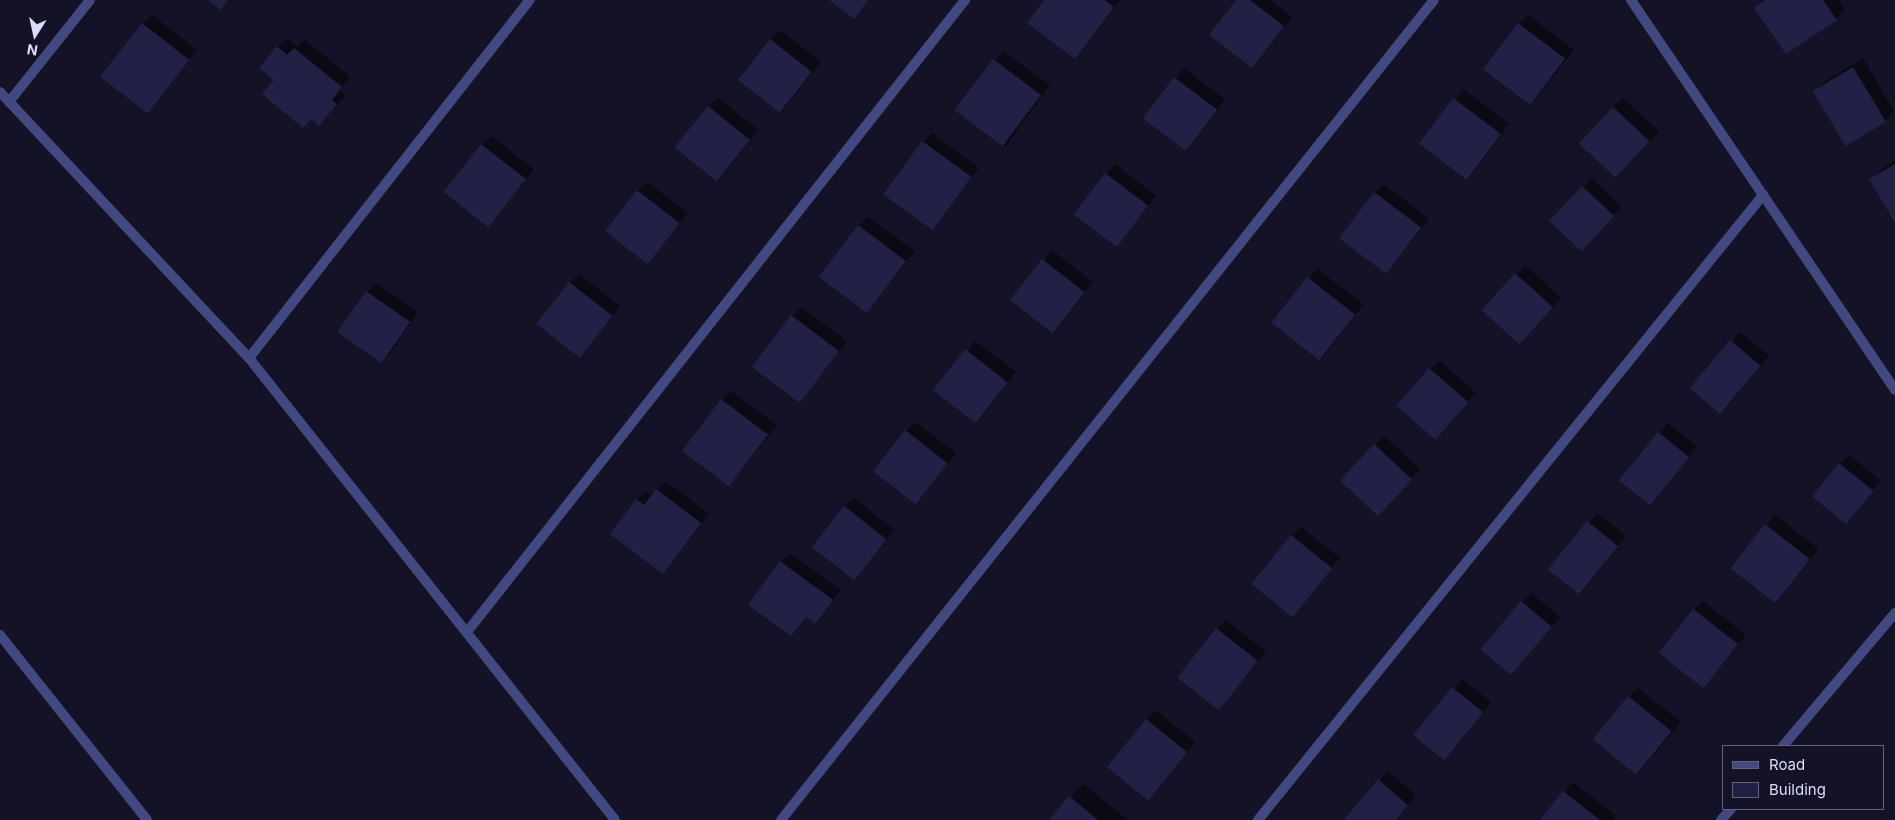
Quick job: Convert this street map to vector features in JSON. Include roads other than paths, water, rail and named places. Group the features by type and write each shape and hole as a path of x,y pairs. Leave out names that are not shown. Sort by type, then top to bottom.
{"street":[{"path":"9,102 90,0"},
{"path":"249,358 530,0"},
{"path":"467,632 965,0"},
{"path":"781,820 1434,0"},
{"path":"1631,0 1895,390"},
{"path":"0,92 249,358 615,820"},
{"path":"1258,820 1763,195"},
{"path":"1784,745 1895,613"},
{"path":"0,636 147,820"},
{"path":"1721,820 1730,810"}]}
